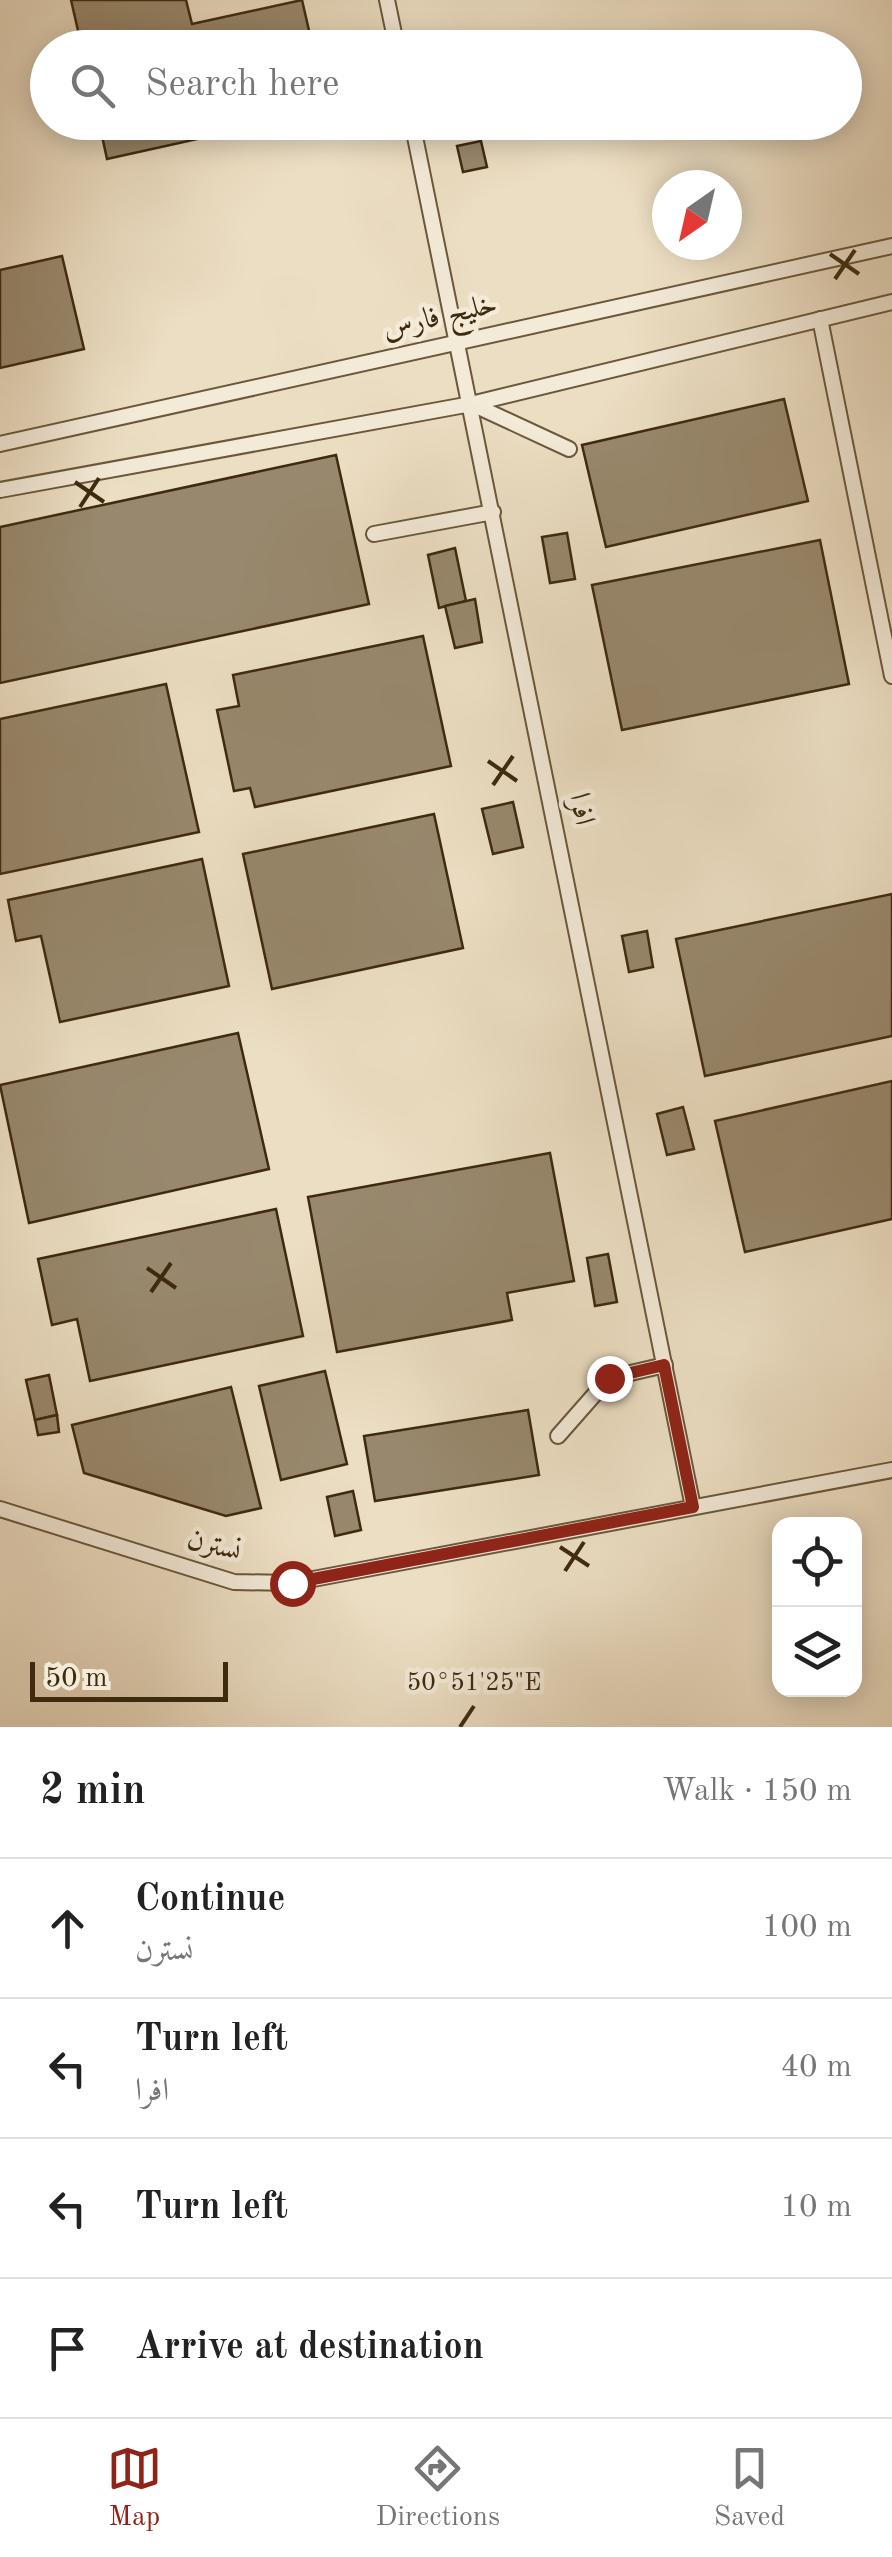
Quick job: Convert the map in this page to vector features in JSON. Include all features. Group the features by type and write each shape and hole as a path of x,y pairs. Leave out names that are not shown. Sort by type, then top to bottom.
{"lane":[{"path":"387,0 393,30"},
{"name":"افرا","path":"416,140 693,1507"},
{"name":"خلیج فارس","path":"0,444 892,246"},
{"path":"0,490 471,404 892,302"},
{"path":"820,319 892,676"},
{"path":"471,404 569,449"},
{"path":"374,534 493,512"},
{"path":"558,1436 609,1378 664,1365"},
{"name":"نسترن","path":"0,1509 234,1582 292,1583 892,1470"}],"building":[{"path":"71,0 186,0 192,24 302,0 309,30 78,30"},
{"path":"103,140 193,140 107,159"},
{"path":"481,141 487,167 463,172 457,146"},
{"path":"62,256 84,349 0,368 0,270"},
{"path":"784,399 808,501 606,547 582,445"},
{"path":"336,455 369,604 0,683 0,527"},
{"path":"567,533 575,579 550,583 542,537"},
{"path":"820,540 849,684 622,730 592,585"},
{"path":"455,548 466,601 439,608 428,555"},
{"path":"475,599 482,642 455,648 445,606"},
{"path":"423,636 451,766 255,807 250,788 234,791 217,710 239,706 233,675"},
{"path":"166,684 199,832 0,874 0,719"},
{"path":"513,802 523,847 493,854 482,809"},
{"path":"434,814 463,948 272,989 243,854"},
{"path":"202,859 229,986 60,1022 41,936 16,941 8,900"},
{"path":"892,894 892,1036 705,1076 676,939"},
{"path":"647,931 653,967 629,972 622,936"},
{"path":"238,1033 269,1169 29,1223 0,1085"},
{"path":"892,1081 892,1219 745,1252 715,1121"},
{"path":"683,1107 694,1149 667,1155 657,1114"},
{"path":"550,1153 574,1281 507,1293 512,1320 337,1352 308,1197"},
{"path":"276,1209 303,1336 90,1381 77,1319 52,1325 38,1259"},
{"path":"608,1254 617,1302 595,1306 587,1258"},
{"path":"325,1371 347,1464 281,1480 259,1386"},
{"path":"49,1375 57,1415 35,1420 26,1380"},
{"path":"231,1387 261,1508 226,1516 84,1473 72,1425"},
{"path":"528,1410 539,1475 375,1501 364,1436"},
{"path":"57,1415 59,1432 38,1435 35,1420"},
{"path":"353,1491 361,1530 335,1536 327,1497"}],"route":[{"path":"292,1583 693,1507 664,1365 609,1378"}]}
